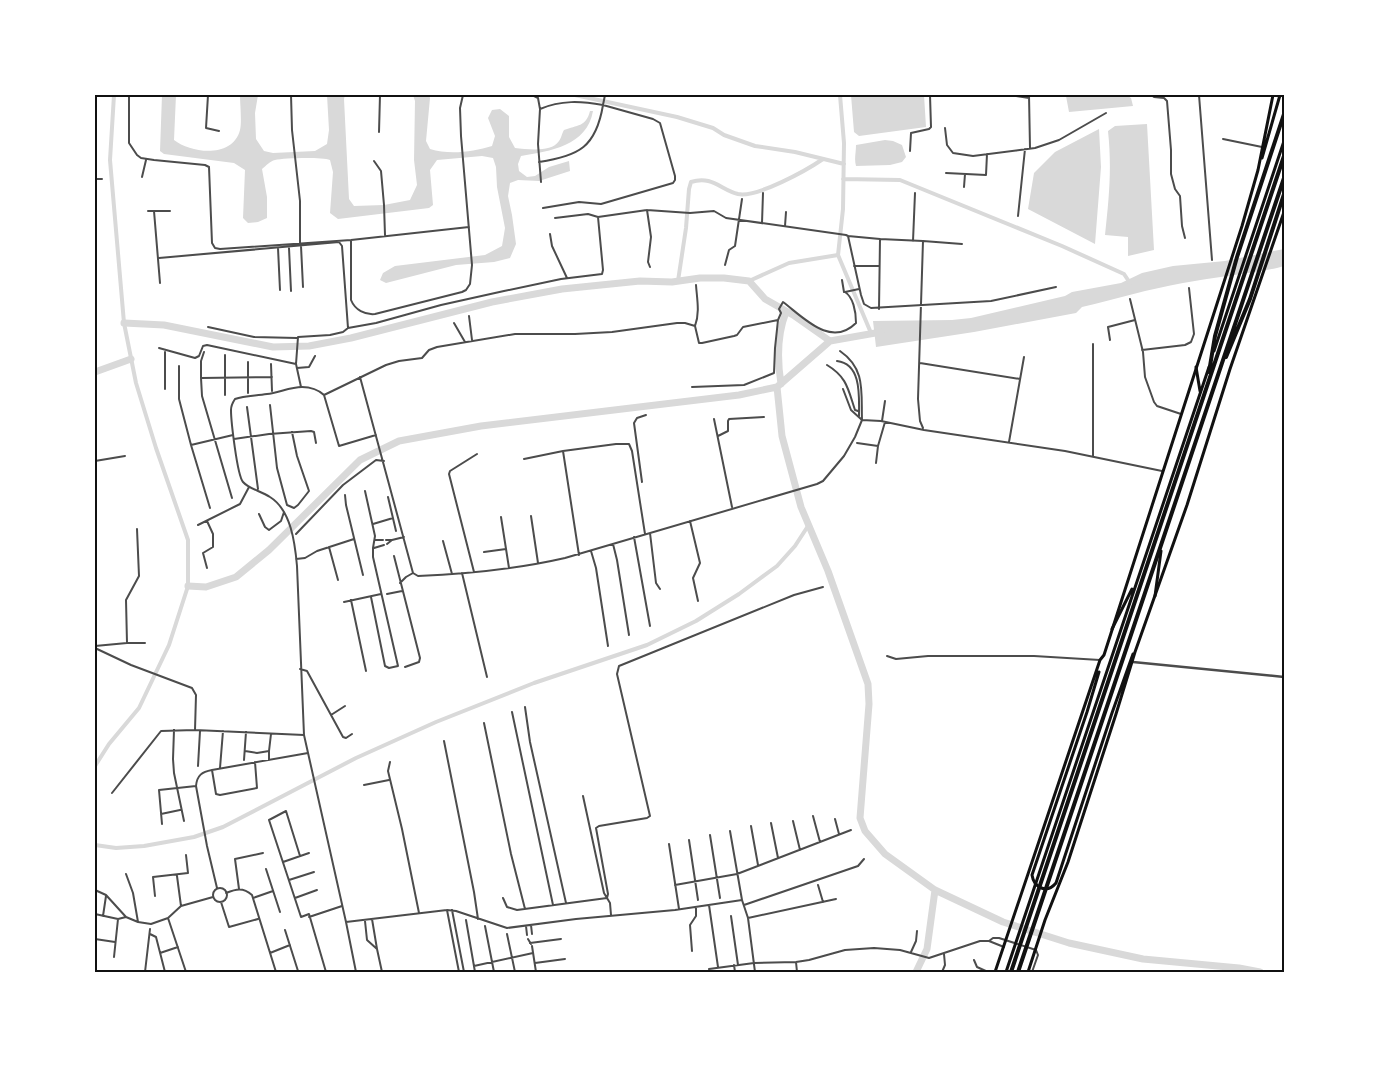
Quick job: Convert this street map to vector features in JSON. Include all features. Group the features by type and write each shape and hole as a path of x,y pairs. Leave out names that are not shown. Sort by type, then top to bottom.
{"highway":[{"path":"1208,379 1215,336 1237,257 1284,114"},
{"path":"1011,972 1284,156"},
{"path":"1019,972 1284,180"},
{"path":"1216,382 1247,306 1284,194"}],"main road":[{"path":"1258,170 1272,95"},
{"path":"1280,95 1235,248 1162,471 1087,712 1032,875 1038,887 1044,889 1051,888 1056,883 1112,713 1155,596 1284,212"},
{"path":"1006,972 1284,141"},
{"path":"1019,972 1284,180"},
{"path":"1196,367 1200,392"},
{"path":"1155,596 1161,551"},
{"path":"1112,629 1138,579"},
{"path":"1030,972 1045,920 1068,862 1135,652"},
{"path":"995,972 1047,814 1100,660 1104,655"}],"street":[{"path":"130,95 129,143 137,155 146,159 209,167 212,243 215,248 341,243 348,328"},
{"path":"208,95 206,128 219,131"},
{"path":"291,95 294,152 300,201 302,286"},
{"path":"379,132 380,95"},
{"path":"351,240 351,300 354,306 361,312 370,314 466,290 470,284 472,256 462,159 460,120 463,95"},
{"path":"532,95 538,98 540,108 538,144 541,182"},
{"path":"539,162 563,158 577,152 586,144 597,131 605,95"},
{"path":"910,151 911,133 931,127 930,95"},
{"path":"1150,95 1164,98 1167,101 1171,174 1175,189 1180,196 1182,226 1185,238"},
{"path":"1198,95 1212,260"},
{"path":"1016,96 1029,96 1030,149"},
{"path":"540,108 560,102 603,103 653,119 660,124 674,165 675,180 672,183 604,204 579,202 543,208"},
{"path":"945,128 947,145 955,155 987,154 1030,149 1059,140 1106,113"},
{"path":"1223,139 1262,147"},
{"path":"1018,216 1025,149"},
{"path":"946,173 986,175 987,154"},
{"path":"142,177 146,159"},
{"path":"374,161 380,169 385,214 385,235"},
{"path":"964,187 965,174"},
{"path":"95,179 102,179"},
{"path":"762,223 763,193"},
{"path":"913,241 915,193"},
{"path":"725,265 729,250 735,246 742,199"},
{"path":"647,210 650,225 648,262 650,267"},
{"path":"555,218 588,214 598,217 647,210 690,213 714,211 726,218 847,236 962,244"},
{"path":"148,211 170,211"},
{"path":"154,211 160,283"},
{"path":"785,226 786,212"},
{"path":"302,387 296,364 298,336 320,337 330,335 343,332 348,328 376,324 441,305 567,278 603,274 598,217"},
{"path":"159,258 289,247 385,235 469,228"},
{"path":"550,234 552,246 567,278"},
{"path":"847,236 859,289 866,306 879,309 991,301 1056,287"},
{"path":"879,309 880,239"},
{"path":"923,241 918,399 920,421 924,430"},
{"path":"289,247 290,290"},
{"path":"278,248 280,290"},
{"path":"854,266 879,266"},
{"path":"842,280 844,292"},
{"path":"696,285 698,319 695,326 700,343 737,335 743,327 778,320"},
{"path":"1142,350 1185,345 1191,342 1194,334 1189,288"},
{"path":"844,292 859,289"},
{"path":"692,387 744,385 774,373 774,348 778,320 781,313 779,308 783,302 822,330 829,333 845,330 856,323 854,307 849,294 844,292"},
{"path":"1130,299 1142,350 1146,378 1154,402 1156,406 1181,414"},
{"path":"469,316 472,340"},
{"path":"1110,340 1108,327 1135,320"},
{"path":"324,396 371,371 399,361 422,358 432,348 472,340 515,334 612,332 677,322 685,322 695,326"},
{"path":"454,323 465,342"},
{"path":"208,327 254,337 297,340"},
{"path":"1093,344 1093,456"},
{"path":"159,348 197,358 203,346 207,345 296,364"},
{"path":"164,390 165,351"},
{"path":"360,378 413,573 418,576 509,568 579,555 732,508 812,487 823,480 844,456 862,420 861,387 857,369 850,358 840,351"},
{"path":"204,352 201,362 202,396 232,498"},
{"path":"224,356 225,395"},
{"path":"297,368 309,367 315,356"},
{"path":"1010,442 1024,357"},
{"path":"837,361 845,364 855,374 859,416"},
{"path":"248,362 248,393"},
{"path":"920,363 1020,379"},
{"path":"271,364 272,391"},
{"path":"827,365 839,372 856,410 859,412"},
{"path":"179,366 179,399 210,508"},
{"path":"201,378 272,377"},
{"path":"356,972 304,736 294,546 286,517 277,502 250,487 240,478 231,409 235,399 302,387 314,389 324,396 339,446 376,436"},
{"path":"843,389 851,410 862,420 1093,456 1162,471"},
{"path":"876,463 885,401"},
{"path":"270,405 272,434 283,494 288,506 294,508 298,506 309,491 297,456 292,432"},
{"path":"248,407 258,490"},
{"path":"642,482 634,423 637,418 646,415"},
{"path":"718,436 728,431 729,419 764,417"},
{"path":"714,419 732,508"},
{"path":"234,439 311,431 314,432 316,443"},
{"path":"191,445 233,435"},
{"path":"857,443 878,446"},
{"path":"524,459 563,451 629,444 632,451 645,534"},
{"path":"563,451 579,555"},
{"path":"474,572 449,474 450,471 477,454"},
{"path":"95,461 125,456"},
{"path":"296,534 349,480 376,460 383,461"},
{"path":"198,525 240,504 250,487"},
{"path":"365,490 373,524 375,540 373,548 381,594 398,666 389,668 385,666 371,596"},
{"path":"346,495 346,506 363,575"},
{"path":"388,497 396,530"},
{"path":"259,514 265,527 269,530 280,521 284,512"},
{"path":"531,516 538,564"},
{"path":"501,517 509,568"},
{"path":"373,524 392,518"},
{"path":"207,520 214,537 213,547 204,553 207,568"},
{"path":"690,521 700,563 693,578 698,601"},
{"path":"127,643 126,600 139,576 138,529"},
{"path":"650,533 656,583 660,589"},
{"path":"375,540 392,540 404,537"},
{"path":"634,537 650,626"},
{"path":"296,559 305,558 317,551 354,539"},
{"path":"387,544 392,540"},
{"path":"443,541 452,574"},
{"path":"613,544 629,635"},
{"path":"373,548 384,545"},
{"path":"329,547 338,580"},
{"path":"484,552 506,549"},
{"path":"591,551 596,568 608,646"},
{"path":"394,556 420,658 419,662 405,667"},
{"path":"400,583 413,573"},
{"path":"462,573 486,677"},
{"path":"607,898 608,894 596,828 647,818 650,814 618,674 619,666 794,595 823,587"},
{"path":"387,594 403,591"},
{"path":"344,602 381,594"},
{"path":"351,600 366,671"},
{"path":"95,647 145,643"},
{"path":"95,647 131,665 190,687 195,692 195,730"},
{"path":"887,656 900,660 928,656 1034,656 1100,660"},
{"path":"1133,662 1284,677"},
{"path":"300,669 307,671 343,737 346,738 352,734"},
{"path":"331,715 345,706"},
{"path":"525,707 530,742 566,903"},
{"path":"512,712 552,905"},
{"path":"484,723 511,854 525,909"},
{"path":"174,730 173,759 176,788 184,821"},
{"path":"112,793 161,732 200,730 304,736"},
{"path":"198,766 200,730"},
{"path":"220,768 223,731"},
{"path":"244,760 246,732"},
{"path":"270,760 268,752 271,734"},
{"path":"444,741 473,883 478,919"},
{"path":"245,751 268,752"},
{"path":"213,897 214,891 217,888 196,786 196,781 200,774 220,768 309,753"},
{"path":"212,770 216,794 228,794 258,788 255,762"},
{"path":"390,762 387,768 419,913"},
{"path":"364,785 390,780"},
{"path":"162,824 159,790 196,786"},
{"path":"583,796 604,893 610,903 611,915"},
{"path":"161,814 182,810"},
{"path":"300,856 286,811 269,820 301,917 342,906"},
{"path":"813,816 820,842"},
{"path":"792,820 800,850"},
{"path":"835,820 839,835"},
{"path":"771,823 779,859"},
{"path":"751,826 758,866"},
{"path":"675,885 737,874 851,830"},
{"path":"730,831 742,900 748,918 755,972"},
{"path":"710,835 720,898"},
{"path":"689,840 698,900"},
{"path":"669,844 679,909"},
{"path":"239,888 235,859 263,853"},
{"path":"282,862 309,853"},
{"path":"155,896 153,877 188,873 186,854"},
{"path":"744,905 858,866 864,859"},
{"path":"266,869 280,912"},
{"path":"288,880 314,872"},
{"path":"126,874 133,893 138,922"},
{"path":"177,875 181,906"},
{"path":"818,885 823,902"},
{"path":"217,888 223,889 226,893"},
{"path":"226,893 239,888 250,893 276,972"},
{"path":"95,890 106,896 126,916 151,926 168,918 181,906 213,897"},
{"path":"294,898 317,890"},
{"path":"253,898 273,891"},
{"path":"221,902 226,897 226,893"},
{"path":"103,916 106,896"},
{"path":"213,897 216,901 221,902"},
{"path":"503,898 508,908 525,909 607,898"},
{"path":"748,918 836,899"},
{"path":"346,922 452,910 502,928 679,909 742,900"},
{"path":"221,902 229,927 259,919"},
{"path":"709,905 718,968"},
{"path":"692,951 690,925 696,916 696,907"},
{"path":"447,910 459,972"},
{"path":"452,910 464,972"},
{"path":"96,914 118,919 126,916"},
{"path":"309,916 326,972"},
{"path":"732,916 738,965"},
{"path":"168,918 186,972"},
{"path":"114,957 118,919"},
{"path":"372,919 382,972"},
{"path":"365,920 367,940 377,949"},
{"path":"466,920 475,972"},
{"path":"531,925 532,934"},
{"path":"145,972 151,926"},
{"path":"485,926 494,972"},
{"path":"526,926 527,935"},
{"path":"285,930 298,971"},
{"path":"911,952 916,941 917,931"},
{"path":"150,934 156,937 165,972"},
{"path":"507,934 515,972"},
{"path":"533,938 532,944 536,972"},
{"path":"989,941 993,938 999,938 1036,950 1038,955 1030,972"},
{"path":"95,939 115,942"},
{"path":"528,939 532,944"},
{"path":"532,944 561,939"},
{"path":"709,969 754,963 796,962 842,951 866,948 894,949 929,958 975,942 989,941 1004,946"},
{"path":"270,953 290,946"},
{"path":"160,953 178,947"},
{"path":"474,966 533,953"},
{"path":"942,972 945,965 944,954"},
{"path":"535,963 564,959"},
{"path":"974,960 977,967 988,972"},
{"path":"796,962 796,972"},
{"path":"734,965 735,972"}],"shaded area":[{"path":"162,95 176,95 174,140 191,148 211,151 221,149 236,139 241,127 240,95 258,95 255,113 256,139 264,151 273,153 315,151 327,144 329,130 327,95 345,95 349,199 354,206 384,205 410,200 417,185 414,160 415,101 413,95 429,95 426,141 430,149 445,152 477,150 492,146 495,136 488,118 492,110 500,109 509,116 509,137 515,148 532,149 545,149 555,145 560,140 564,130 583,123 590,111 593,111 589,123 583,132 566,145 544,152 521,156 518,164 519,171 527,177 535,176 549,167 569,161 570,171 539,181 518,180 510,183 508,196 516,244 510,258 494,262 456,265 386,283 380,280 383,273 395,266 485,255 502,246 505,228 493,158 482,156 437,160 430,170 433,205 429,208 338,219 330,213 333,172 330,160 303,158 275,160 262,169 267,197 267,218 258,222 248,223 243,218 245,170 234,163 164,154 160,151"},
{"path":"851,95 924,95 926,127 859,136 854,132"},
{"path":"1126,95 1131,98 1133,106 1069,112 1066,96"},
{"path":"1147,124 1154,250 1128,256 1128,237 1105,235 1110,170 1108,131 1115,126"},
{"path":"1099,129 1101,167 1095,244 1028,209 1034,173 1055,152"},
{"path":"885,140 902,145 906,157 902,162 890,165 856,166 856,145"},
{"path":"1284,249 1284,266 1277,268 1158,288 1082,307 1076,313 974,332 876,347 873,321 971,318 1065,296 1072,292 1121,283 1142,273 1173,266 1225,261"}],"waterway":[{"path":"95,766 109,744 139,708 169,645 188,586 188,540 136,383 124,323 110,160 114,95"},
{"path":"575,95 677,117 713,128 724,135 755,146 795,152 844,164"},
{"path":"840,95 844,143 843,209 838,255 871,333"},
{"path":"678,281 691,182 705,180 732,192 746,194 769,188 806,170 823,159"},
{"path":"843,179 900,180 1062,246 1124,274 1130,283"},
{"path":"749,281 789,263 838,255"},
{"path":"124,323 164,325 273,347 309,346 351,338 492,302 562,289 640,281 672,282 700,278 724,278 749,281 765,299 793,315 830,341"},
{"path":"781,384 779,347 781,329 786,312"},
{"path":"188,586 206,587 236,577 269,550 360,460 399,441 481,426 739,395 777,387 830,341 881,332"},
{"path":"95,372 131,359"},
{"path":"777,387 782,436 801,507 828,571 868,684 869,704 860,818 865,831 885,854 935,890 1003,922 1069,943 1143,959 1239,968 1260,972"},
{"path":"95,845 116,848 144,846 194,837 223,827 356,758 436,722 534,683 647,645 696,621 739,594 777,566 795,546 808,526"},
{"path":"916,972 927,949 935,890"}]}
